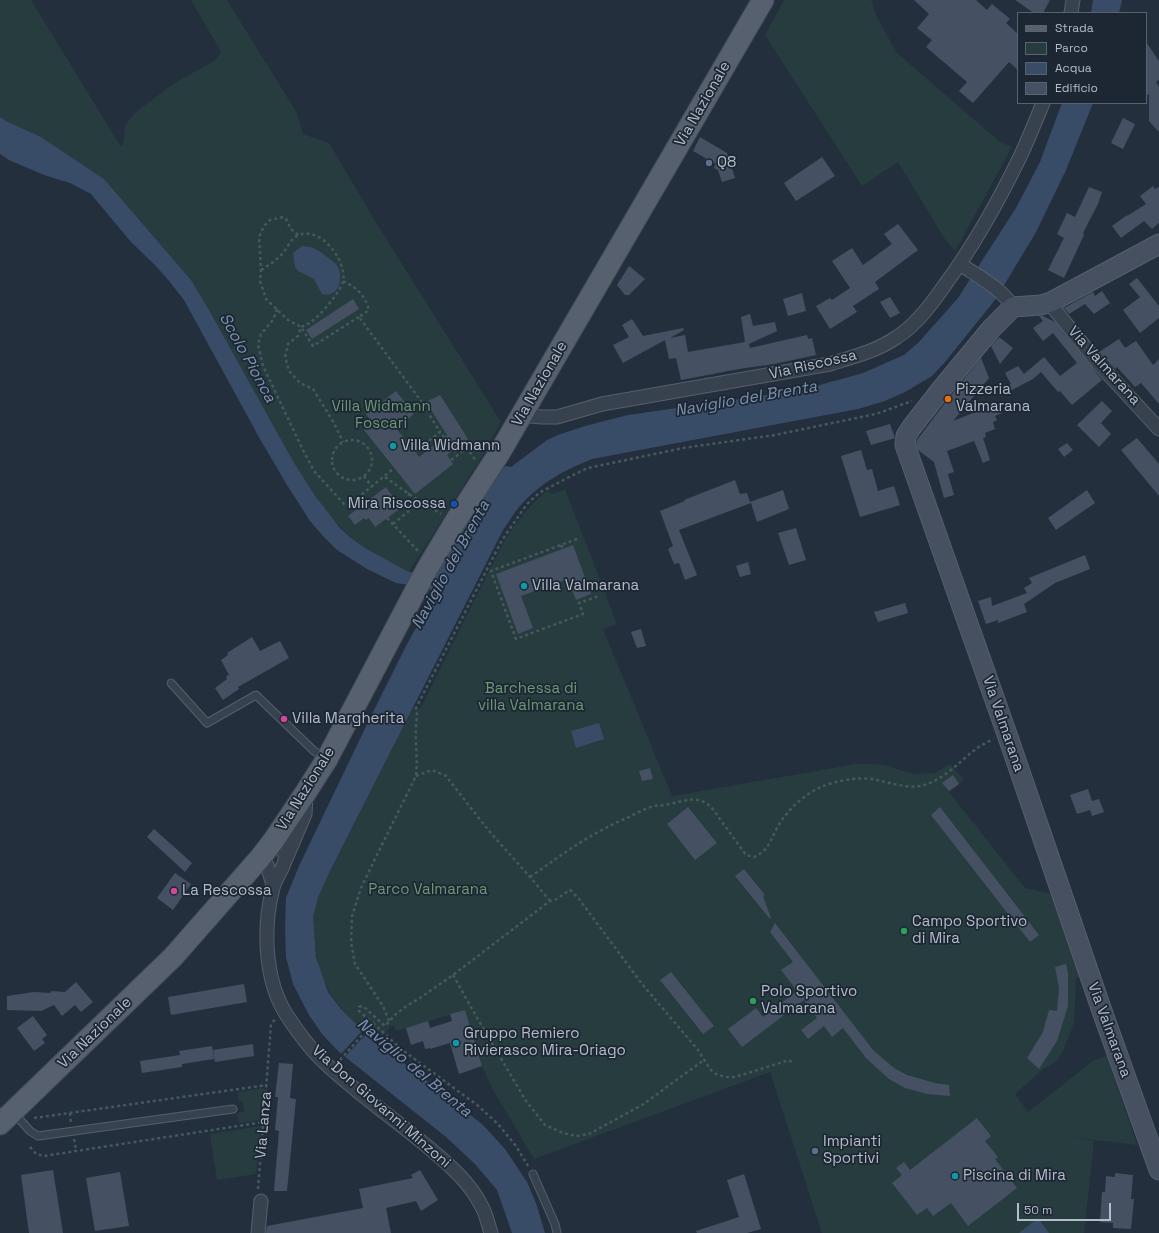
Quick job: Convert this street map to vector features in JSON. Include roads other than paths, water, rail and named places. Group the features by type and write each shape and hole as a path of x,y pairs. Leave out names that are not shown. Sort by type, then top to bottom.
{"main road":[{"name":"Via Nazionale","path":"6,1118 173,957 274,840 327,759 415,592 424,562 488,471 524,413 763,0"}],"street":[{"path":"1071,12 1073,0"},
{"name":"Via Riscossa","path":"524,413 530,416 557,416 602,404 830,364 862,354 897,338 917,320 963,266 1018,161 1043,104"},
{"path":"963,266 1001,292 1013,307 1041,305 1051,302 1159,244"},
{"name":"Via Valmarana","path":"1051,302 1055,310 1098,362 1159,429"},
{"name":"Via Valmarana","path":"1013,307 991,329 939,392 911,428 906,436 904,445 1159,1170"},
{"name":"Via Don Giovanni Minzoni","path":"306,792 305,814 273,885 268,907 266,936 267,955 274,985 284,1012 299,1034 324,1062 448,1164 468,1185 481,1204 491,1233"},
{"path":"274,840 281,846 284,852 284,861"},
{"name":"Via Don Giovanni Minzoni","path":"260,858 267,865 273,885"},
{"path":"258,1233 260,1201"}],"lane":[{"path":"171,683 207,723 256,695 314,751 327,759"},
{"path":"6,1118 38,1136 233,1109"},
{"path":"533,1174 555,1224 557,1233"}],"water":[{"path":"1093,0 1122,0 1119,12 1091,12"},
{"name":"Naviglio del Brenta","path":"1062,104 1093,104 1066,170 1035,234 995,300 932,376 905,392 885,401 858,409 592,459 553,478 527,498 503,530 328,875 318,898 313,917 316,957 328,992 341,1009 375,1043 416,1072 483,1125 505,1149 527,1182 536,1203 545,1233 512,1233 497,1190 475,1164 446,1137 339,1052 322,1034 309,1015 293,984 286,957 286,898 299,866 372,714 431,600 432,593 429,588 396,583 367,569 337,550 323,536 310,521 287,485 260,439 184,300 155,265 131,242 91,194 70,183 44,175 9,160 0,154 0,117 41,137 104,179 191,280 293,461 316,497 340,528 365,548 409,572 438,571 463,527 505,466 511,467 547,440 558,435 585,426 628,415 802,390 863,373 904,355 919,342 958,298 1016,208 1040,162"},
{"path":"302,246 318,250 337,266 340,272 340,282 336,291 328,295 322,294 314,279 298,271 295,267 293,253"},
{"path":"599,723 604,739 576,748 571,731"},
{"path":"1038,1218 1049,1233 1019,1233"}],"place":[{"name":"Q8","path":"709,163"},
{"name":"Pizzeria Valmarana","path":"948,399"},
{"name":"Villa Widmann","path":"393,446"},
{"name":"Mira Riscossa","path":"454,504"},
{"name":"Villa Valmarana","path":"524,586"},
{"name":"Villa Margherita","path":"284,719"},
{"name":"La Rescossa","path":"174,891"},
{"name":"Campo Sportivo di Mira","path":"904,931"},
{"name":"Polo Sportivo Valmarana","path":"753,1001"},
{"name":"Gruppo Remiero Rivierasco Mira-Oriago","path":"456,1043"},
{"name":"Impianti Sportivi","path":"815,1151"},
{"name":"Piscina di Mira","path":"955,1176"}],"water label":[{"name":"Scolo Pionca","path":"247,358"}],"park label":[{"name":"Villa Widmann Foscari","path":"381,416"},
{"name":"Barchessa di villa Valmarana","path":"531,698"},
{"name":"Parco Valmarana","path":"428,890"}]}
